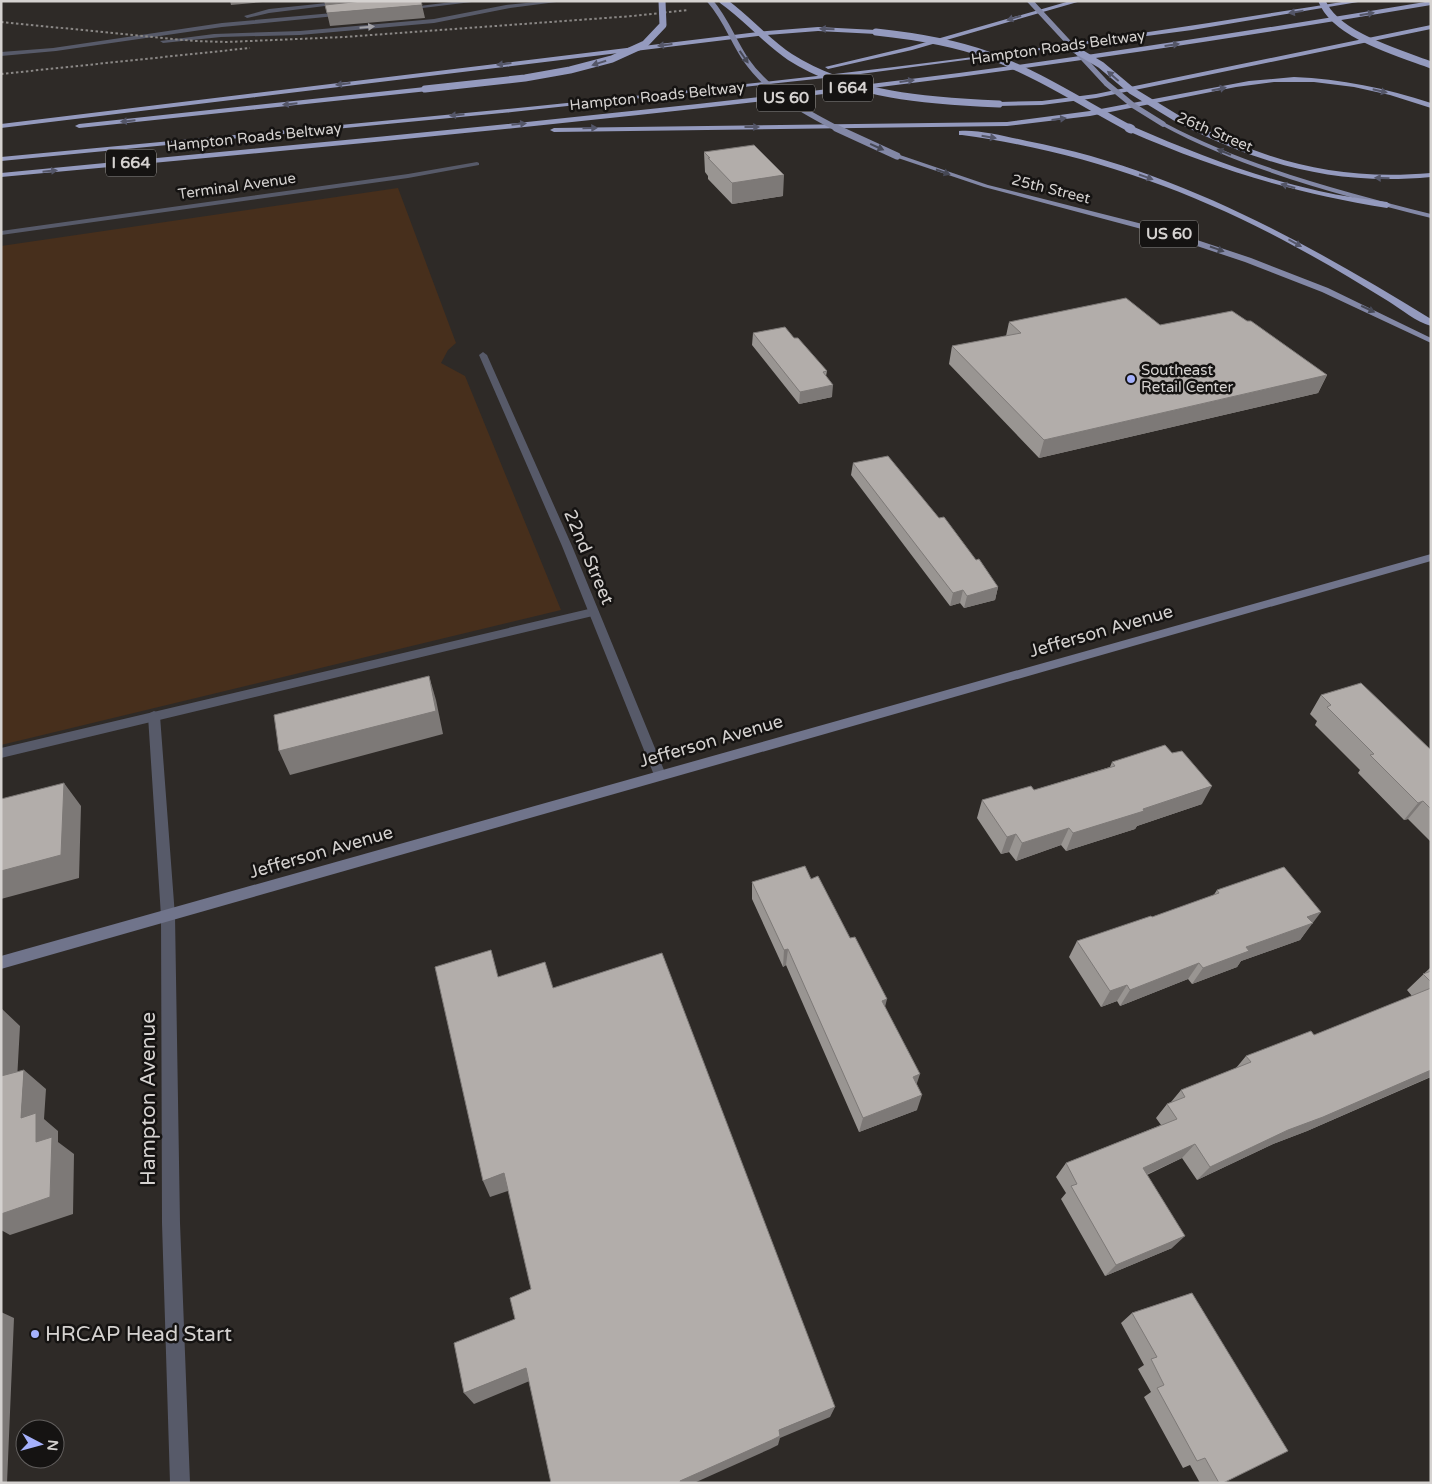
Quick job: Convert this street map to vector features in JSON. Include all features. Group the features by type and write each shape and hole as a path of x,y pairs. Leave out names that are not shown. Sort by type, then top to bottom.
{"highway":[{"path":"66,127 425,89 546,75 579,69 619,56 646,42 662,28 666,14 662,1"},
{"path":"723,1 783,52 802,64 828,75 898,94 943,100 999,104 1050,102 1096,96 1431,27"},
{"path":"602,100 676,88 779,75 863,60 937,42 1012,18 1078,1"},
{"path":"1322,1 1325,12 1340,25 1431,65"},
{"name":"Hampton Roads Beltway","path":"2,159 602,100 860,72 1037,50 1243,21 1361,1"},
{"name":"Hampton Roads Beltway","path":"1,176 688,106 911,81 1210,40 1431,3"},
{"path":"1,126 767,33 818,29 876,32 931,39 986,55 1028,74 1131,129 1192,154 1313,192 1387,205"},
{"path":"1074,49 1101,65 1139,96 1183,122 1232,145 1280,162 1313,170 1373,178 1431,175"},
{"path":"262,150 381,144 580,128 871,127 1034,122 1090,114 1240,84 1275,80 1311,81 1354,86 1386,92 1431,106"},
{"path":"871,127 961,133 1021,142 1093,160 1151,179 1224,208 1289,239 1431,323"},
{"path":"1,134 38,130"}],"main road":[{"name":"25th Street","path":"710,1 722,16 743,56 773,87 824,121 897,156 986,186 1167,233 1248,260 1349,301 1431,341"},
{"name":"26th Street","path":"1030,1 1106,83 1163,124 1201,143 1262,167 1387,205 1431,216"},
{"name":"Jefferson Avenue","path":"1,963 660,774 1431,557"}],"street":[{"path":"224,21 269,11 363,1"},
{"path":"418,2 427,1"},
{"path":"399,8 478,1"},
{"path":"421,10 518,1"},
{"path":"434,14 562,1"},
{"path":"214,36 300,33 434,21 512,6"},
{"path":"48,50 128,35 224,21 327,10"},
{"path":"48,50 222,25 350,13"},
{"path":"1,54 214,36 329,22 48,50"},
{"name":"Terminal Avenue","path":"1,233 408,176 477,164"},
{"name":"22nd Street","path":"483,355 567,546 660,774"},
{"path":"1,753 594,612"},
{"name":"Hampton Avenue","path":"154,716 168,916 171,1223 180,1483"}],"shaded area":[{"path":"398,188 456,343 448,350 441,363 465,376 561,610 1,745 1,246"}],"building":[{"path":"362,1 421,1 422,5 327,13 325,5"},
{"path":"754,145 784,175 732,183 704,152"},
{"name":"Southeast Retail Center","path":"1126,298 1160,325 1232,311 1247,321 1251,321 1327,375 1044,440 952,346 1021,333 1009,322"},
{"path":"785,327 794,338 798,338 827,371 823,372 833,385 800,392 753,333"},
{"path":"888,456 939,518 944,517 976,560 979,559 998,587 967,596 963,590 953,593 853,463"},
{"path":"429,676 436,711 279,751 274,715"},
{"path":"1361,683 1431,750 1431,809 1423,801 1418,803 1370,755 1374,754 1327,707 1331,705 1321,695"},
{"path":"1165,745 1172,753 1182,751 1212,786 1143,809 1144,811 1073,833 1069,828 1022,843 1016,834 1007,837 982,800 1031,786 1034,790 1115,766 1112,762"},
{"path":"64,783 61,855 1,871 1,799"},
{"path":"805,866 811,879 818,876 850,938 855,937 887,999 882,1001 920,1074 913,1077 922,1095 863,1118 788,949 784,950 752,882"},
{"path":"1284,867 1321,912 1307,917 1313,923 1246,947 1249,951 1203,968 1199,963 1130,990 1127,985 1110,991 1077,941 1152,917 1219,893 1217,890"},
{"path":"491,950 498,977 545,962 553,988 662,953 835,1407 779,1430 780,1436 680,1481 681,1483 551,1483 526,1368 464,1393 454,1343 515,1319 510,1298 531,1289 504,1173 483,1181 435,967"},
{"path":"1431,971 1431,982 1423,974"},
{"path":"1431,988 1431,1070 1323,1117 1288,1130 1210,1167 1195,1144 1143,1168 1185,1236 1116,1265 1071,1186 1077,1184 1066,1163 1177,1119 1167,1104 1185,1097 1181,1090 1251,1062 1246,1056 1311,1031 1314,1035"},
{"path":"24,1070 21,1118 36,1113 36,1142 52,1137 50,1197 1,1214 1,1076"},
{"path":"1192,1293 1288,1451 1223,1483 1219,1483 1205,1458 1197,1461 1157,1388 1164,1385 1151,1359 1157,1357 1132,1313"}],"railway":[{"path":"1,22 194,41 227,42 344,37 633,16 688,10"},
{"path":"1,74 250,48"}],"place":[{"name":"Southeast Retail Center","path":"1131,379"},
{"name":"HRCAP Head Start","path":"35,1334"}]}
